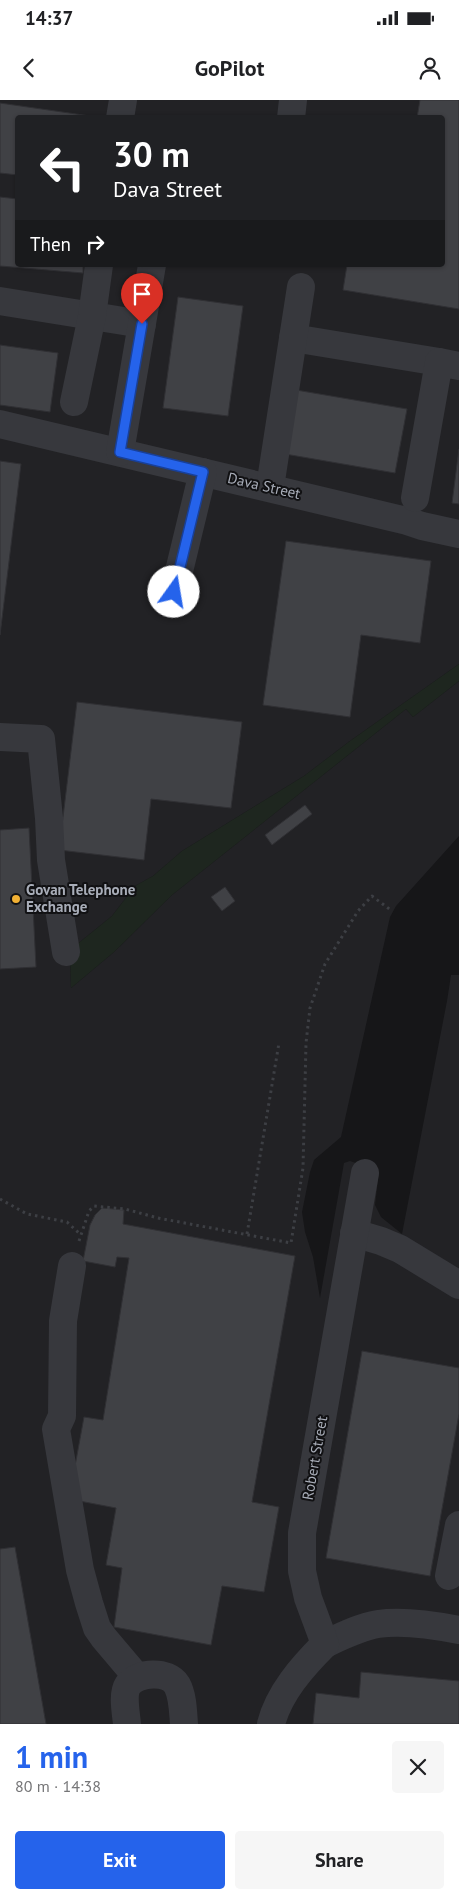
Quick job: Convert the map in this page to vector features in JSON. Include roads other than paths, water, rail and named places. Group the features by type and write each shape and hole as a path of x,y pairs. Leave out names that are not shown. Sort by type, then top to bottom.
{"street":[{"path":"120,115 123,100"},
{"path":"291,115 293,100"},
{"path":"74,402 92,316 99,267"},
{"path":"120,452 152,267"},
{"path":"270,487 300,287"},
{"path":"0,301 142,324"},
{"path":"293,338 449,364 411,509"},
{"name":"Dava Street","path":"0,424 270,487 411,509 422,526 459,534"},
{"path":"174,592 203,472"},
{"path":"0,736 41,739 51,860 66,952"},
{"name":"Robert Street","path":"325,1644 308,1598 302,1571 302,1534 365,1173"},
{"path":"354,1233 400,1249 459,1285"},
{"path":"72,1266 63,1328 62,1416 56,1429 80,1570 89,1603 98,1628 104,1638 137,1677"},
{"path":"449,1576 459,1525"},
{"path":"271,1724 277,1707 301,1668 325,1644 348,1633 379,1624 412,1624 459,1630"},
{"path":"127,1724 125,1696 127,1686 137,1677 151,1674 168,1677 177,1684 184,1724"}],"place":[{"name":"Govan Telephone Exchange","path":"16,899"}]}
